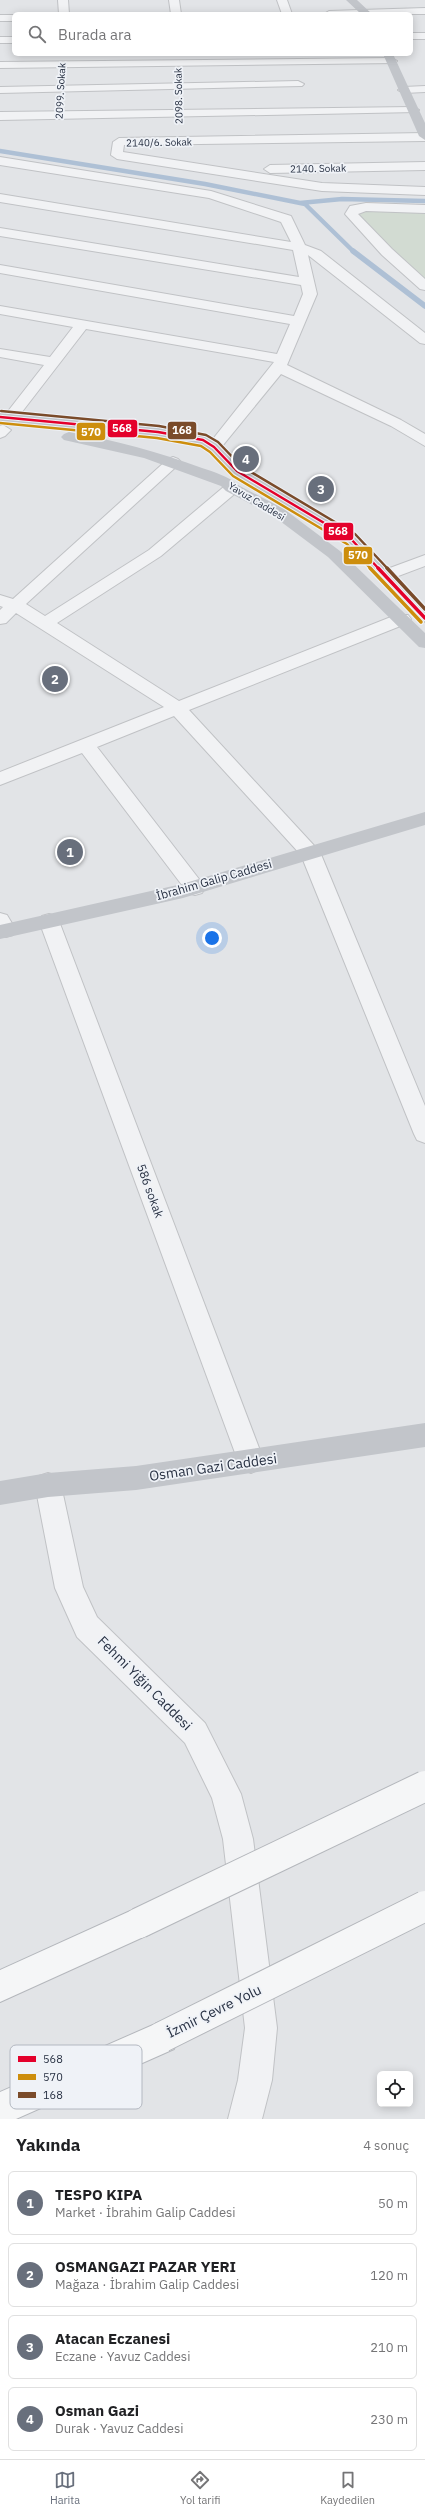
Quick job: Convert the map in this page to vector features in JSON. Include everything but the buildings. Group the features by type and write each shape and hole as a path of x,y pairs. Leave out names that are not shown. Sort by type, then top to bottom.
{"highway":[{"path":"0,1986 139,1923 425,1786"},
{"name":"İzmir Çevre Yolu","path":"142,2046 425,1906"},
{"name":"İzmir Çevre Yolu","path":"0,2109 10,2105"}],"main road":[{"path":"351,0 366,12"},
{"path":"390,58 418,117 425,137"},
{"name":"Yavuz Caddesi","path":"3,426 188,437 203,440 214,447 237,471 351,539 425,618"},
{"name":"Yavuz Caddesi","path":"3,426 102,442 167,459 227,483 232,488 278,512 334,554 425,643"},
{"path":"188,437 169,439 161,445 159,451 167,459 196,459 214,447"},
{"name":"İbrahim Galip Caddesi","path":"2,927 49,921 195,888 425,818"},
{"name":"Osman Gazi Caddesi","path":"0,1493 48,1485 136,1478 425,1435"}],"street":[{"path":"62,0 64,12"},
{"path":"174,0 176,12"},
{"path":"282,0 285,12"},
{"path":"396,12 425,11"},
{"path":"0,18 12,18"},
{"path":"413,36 425,36"},
{"path":"0,40 12,40"},
{"name":"2098. Sokak","path":"177,58 180,113 177,163"},
{"path":"293,58 304,112 313,186"},
{"path":"0,65 61,59 390,58"},
{"name":"2099. Sokak","path":"57,128 61,59"},
{"path":"0,90 60,90 298,84"},
{"path":"404,90 425,89"},
{"path":"0,116 304,112 418,117"},
{"name":"2140/6. Sokak","path":"425,137 119,142 117,155 177,163 313,186 425,191"},
{"path":"0,161 211,195 286,219 298,242 298,248 310,294 280,363 214,447"},
{"path":"10,176 21,165"},
{"name":"2140. Sokak","path":"211,169 425,166"},
{"path":"0,198 298,248 316,254 425,340"},
{"path":"425,209 366,207 354,209 351,214 387,252 425,286"},
{"path":"0,232 307,282"},
{"path":"0,269 298,321"},
{"path":"0,310 280,363 396,424 425,441"},
{"path":"3,426 82,325"},
{"path":"0,353 53,362"},
{"path":"0,619 8,603 167,459"},
{"path":"45,623 155,553 232,488"},
{"path":"385,576 425,560"},
{"path":"8,603 45,623 176,707 310,852 425,1134"},
{"path":"0,779 86,746 176,707 402,620"},
{"path":"86,746 195,888"},
{"name":"586 sokak","path":"49,921 251,1461"},
{"name":"Fehmi Yiğin Caddesi","path":"48,1485 69,1588 87,1626 195,1733 226,1794 238,1839 261,2028 255,2080 246,2119"}],"shaded area":[{"path":"365,211 425,212 425,278 415,272 361,219 359,214"}],"waterway":[{"path":"0,151 205,184 300,203"},
{"path":"300,203 342,199 425,201"},
{"path":"300,203 305,204 354,252"},
{"path":"353,251 425,306"}],"transit line":[{"name":"168","path":"1,411 159,426 206,435 218,442 241,466 355,534 425,609"},
{"name":"568","path":"0,417 158,432 203,440 214,447 237,471 351,539 425,618"},
{"name":"570","path":"0,423 157,438 201,446 210,452 233,476 347,544 421,622"}],"place":[{"name":"Osman Gazi","path":"246,459"},
{"name":"Atacan Eczanesi","path":"321,489"},
{"name":"OSMANGAZI PAZAR YERI","path":"55,679"},
{"name":"TESPO KIPA","path":"70,852"}]}
